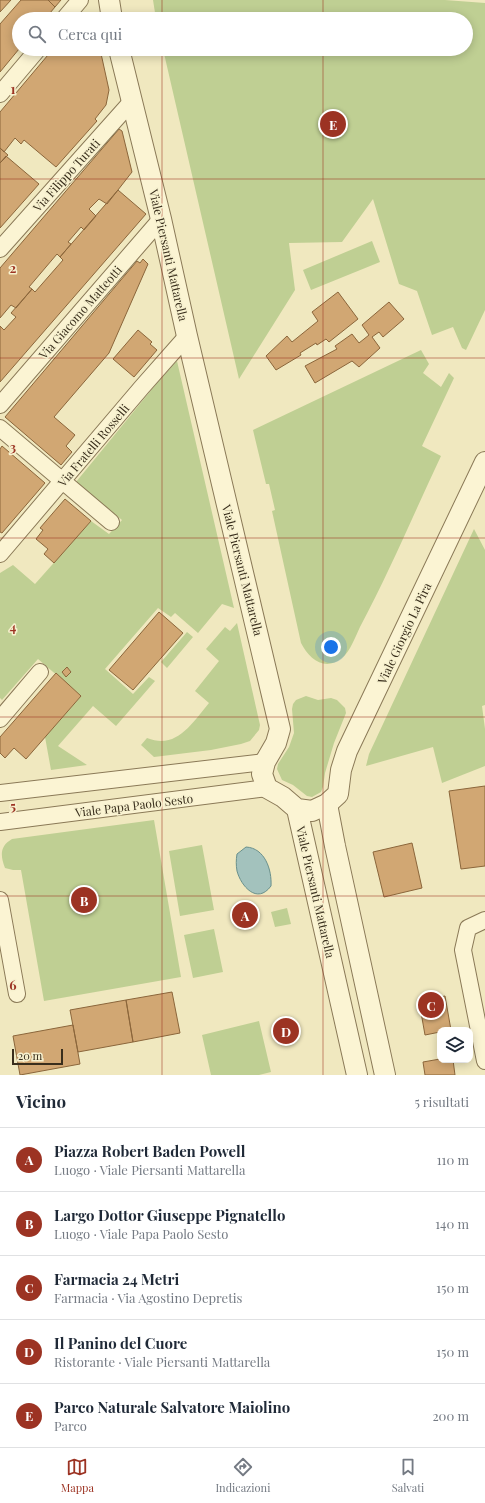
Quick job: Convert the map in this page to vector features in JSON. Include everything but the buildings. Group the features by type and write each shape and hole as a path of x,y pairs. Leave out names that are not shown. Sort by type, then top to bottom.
{"street":[{"path":"70,12 80,0"},
{"path":"109,0 111,12"},
{"path":"0,94 32,56"},
{"name":"Viale Piersanti Mattarella","path":"121,56 161,219 187,336 280,728 276,743 265,762 262,774 267,788 283,797 297,809 357,1075"},
{"name":"Via Filippo Turati","path":"0,249 132,101"},
{"name":"Via Giacomo Matteotti","path":"0,405 161,219"},
{"name":"Via Fratelli Rosselli","path":"0,554 187,336"},
{"path":"0,428 111,522"},
{"name":"Viale Giorgio La Pira","path":"327,804 338,794 341,770 347,751 485,462"},
{"path":"1,714 40,672"},
{"path":"0,793 265,762"},
{"name":"Viale Papa Paolo Sesto","path":"0,822 267,788"},
{"path":"297,809 312,811 327,804 336,853 385,1075"},
{"path":"0,900 17,994"},
{"path":"485,920 468,928 463,950 485,1061"}],"green space":[{"path":"153,0 445,0 485,3 485,310 466,350 462,348 453,327 432,335 417,291 399,284 373,199 342,242 289,243 295,290 239,379 165,56 473,56 473,12 155,12"},
{"path":"372,241 380,262 311,290 303,270"},
{"path":"421,350 429,364 423,373 441,387 449,373 454,378 422,446 441,456 382,585 350,648 342,658 336,662 324,664 318,662 308,654 301,643 272,511 275,510 269,484 266,484 253,430"},
{"path":"177,361 234,608 222,604 198,633 175,613 171,617 158,608 105,669 133,694 149,677 155,681 116,726 93,706 58,746 87,765 51,770 45,737 81,696 38,659 2,700 0,698 0,573 13,565 35,584 91,521 109,534 122,520 76,482 157,383"},
{"path":"474,529 485,550 485,705 482,706 485,729 485,766 442,783 433,747 366,766 369,754"},
{"path":"237,623 260,725 259,730 250,741 241,744 211,750 154,757 141,745 147,738 158,741 175,737 190,726 209,703 195,691 219,661 206,649 225,627 230,631"},
{"path":"187,632 193,637 167,668 161,662"},
{"path":"306,696 318,700 331,698 337,700 345,708 346,713 334,743 321,792 312,797 307,796 293,785 282,780 277,769 278,764 289,747 294,733 293,704 296,700"},
{"path":"154,820 181,977 44,1001 21,870 5,868 2,859 3,848 12,839"},
{"path":"202,845 214,910 180,916 169,851"},
{"path":"287,908 291,924 275,927 271,912"},
{"path":"214,929 223,972 193,978 184,935"},
{"path":"259,1021 271,1072 259,1075 211,1075 202,1035"}],"water":[{"path":"246,847 253,848 258,851 263,856 269,867 271,886 260,894 255,894 246,887 237,871 237,854"}],"place":[{"name":"Parco Naturale Salvatore Maiolino","path":"333,124"},
{"name":"Largo Dottor Giuseppe Pignatello","path":"84,900"},
{"name":"Piazza Robert Baden Powell","path":"245,915"},
{"name":"Farmacia 24 Metri","path":"431,1005"},
{"name":"Il Panino del Cuore","path":"286,1031"}]}
